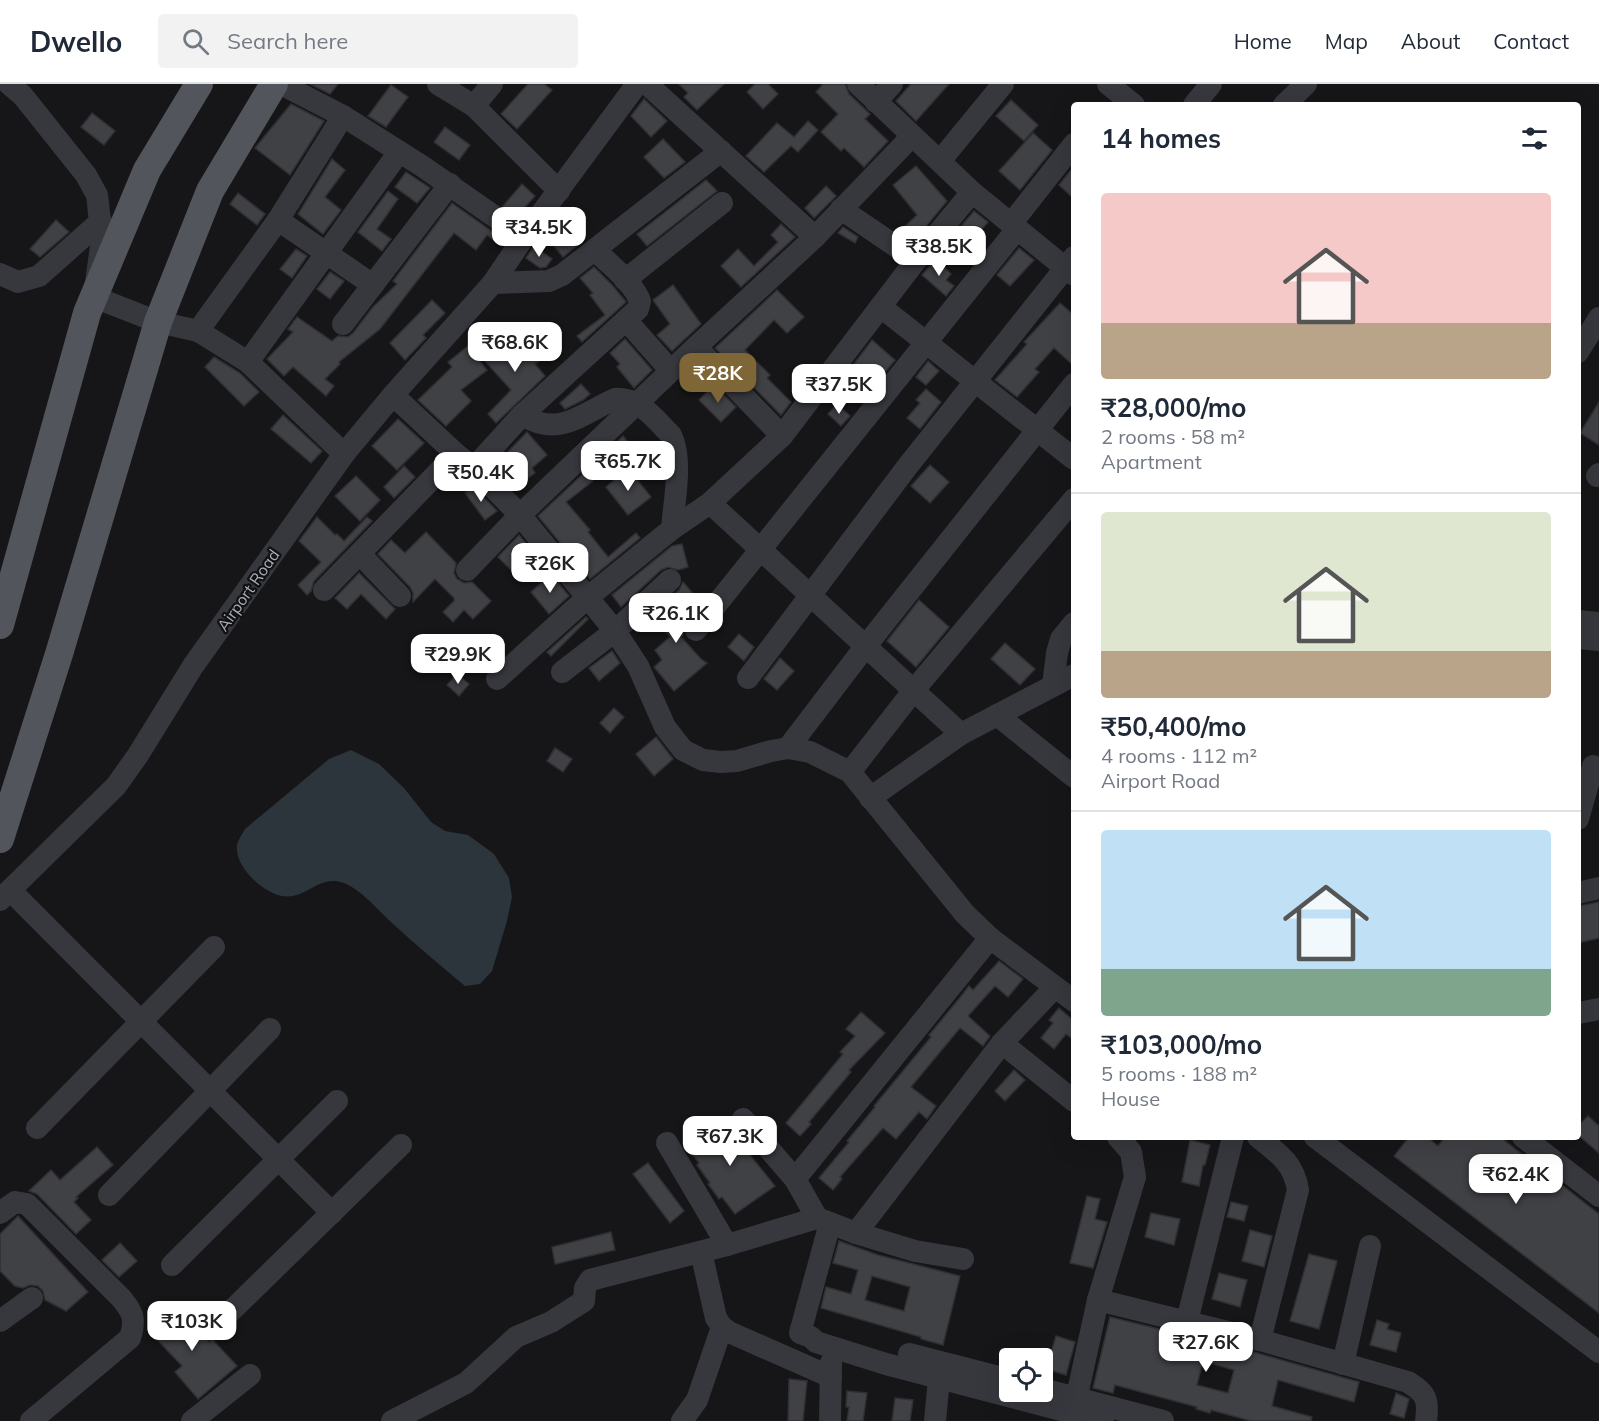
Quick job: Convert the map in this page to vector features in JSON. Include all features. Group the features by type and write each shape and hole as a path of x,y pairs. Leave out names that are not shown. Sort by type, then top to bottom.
{"main road":[{"path":"0,625 87,313 147,170 199,84"},
{"path":"0,839 59,654 158,322 210,191 274,84"}],"street":[{"path":"281,84 343,116 450,184 524,237"},
{"path":"438,84 474,106 559,191"},
{"path":"474,106 492,84"},
{"name":"Airport Road","path":"5,895 116,786 193,666 344,454 393,395 493,283 524,237 637,84"},
{"path":"646,84 815,237"},
{"path":"748,678 975,381 1071,267 972,192 858,84"},
{"path":"876,102 892,84"},
{"path":"940,161 1003,84"},
{"path":"1196,102 1211,84"},
{"path":"1287,102 1306,84"},
{"path":"22,88 92,183 97,195 102,239 94,297 158,322 198,331 248,362 344,454"},
{"path":"1113,91 1130,102"},
{"path":"198,331 278,220 343,116"},
{"path":"467,570 520,515 815,237 912,136"},
{"path":"696,630 927,342 1071,148"},
{"path":"493,283 549,281 562,275 721,151"},
{"path":"248,362 399,152"},
{"path":"343,324 450,184"},
{"path":"497,679 587,598 672,529 710,503 783,436 916,260 972,192"},
{"path":"625,280 722,203"},
{"path":"841,209 916,260"},
{"path":"278,220 373,285"},
{"path":"0,274 18,282 39,276 101,221"},
{"path":"324,590 360,554 465,461 522,415 638,309 640,301 625,280 595,250"},
{"path":"881,307 1071,457"},
{"path":"1581,347 1599,318"},
{"path":"626,320 671,371"},
{"path":"696,347 783,436"},
{"path":"788,748 865,647 1071,388"},
{"path":"393,395 520,515 615,631 638,666 665,727 683,750 703,760 721,762 737,761 788,748 810,752 850,772 965,914 990,938 1071,999"},
{"path":"522,415 535,423 561,425 615,399 624,398 638,403 670,435 676,451 672,529"},
{"path":"710,503 961,734"},
{"path":"850,772 914,690 1071,503"},
{"path":"360,554 400,596"},
{"path":"562,672 615,631 670,580"},
{"path":"1581,621 1599,623"},
{"path":"1053,685 1061,639 1071,627"},
{"path":"1581,638 1599,640"},
{"path":"870,798 961,734 1071,676"},
{"path":"997,715 1071,775"},
{"path":"1581,808 1593,766"},
{"path":"1581,892 1599,888"},
{"path":"5,895 141,1022 332,1213"},
{"path":"795,1179 990,938"},
{"path":"38,1128 214,947"},
{"path":"855,1233 1002,1043 1055,987"},
{"path":"1581,1013 1599,1010"},
{"path":"109,1195 270,1029"},
{"path":"1002,1043 1071,1099"},
{"path":"171,1266 337,1101"},
{"path":"743,1119 795,1179 823,1221 800,1333 939,1378 1075,1406 1163,1421"},
{"path":"1075,1406 1098,1300 1135,1177 1131,1152 1121,1140"},
{"path":"1187,1321 1232,1140"},
{"path":"1260,1340 1299,1190 1296,1176 1287,1161 1262,1140"},
{"path":"1319,1140 1599,1352"},
{"path":"1527,1140 1599,1196"},
{"path":"667,1143 727,1245"},
{"path":"227,1315 400,1145"},
{"path":"0,1213 15,1202 27,1204 68,1243 131,1310 134,1325 130,1338 31,1421"},
{"path":"392,1421 466,1383 516,1336 551,1322 575,1308 584,1301 585,1288 590,1280 823,1221 915,1251 963,1259"},
{"path":"1343,1364 1370,1246"},
{"path":"701,1252 716,1318 722,1327 831,1377"},
{"path":"0,1321 32,1298"},
{"path":"1098,1300 1260,1340 1408,1382 1421,1390 1428,1407 1426,1421"},
{"path":"682,1421 697,1400 722,1327"},
{"path":"825,1341 831,1377 830,1421"},
{"path":"825,1341 855,1341 999,1377"},
{"path":"192,1421 250,1375"},
{"path":"935,1421 939,1378"},
{"path":"1053,1395 1103,1421"}],"shaded area":[{"path":"351,750 379,764 404,788 431,822 445,831 468,835 494,854 509,878 512,897 507,921 492,971 480,984 465,986 355,889 333,881 324,882 300,894 282,896 258,884 240,861 237,845 245,829 329,759"}],"building":[{"path":"310,84 338,84 330,94"},
{"path":"528,84 544,84 552,90 517,129 501,114"},
{"path":"679,84 724,84 697,110 684,97 688,93"},
{"path":"755,84 768,84 778,94 763,109 747,92"},
{"path":"823,84 845,84 849,94 870,114 865,119 888,141 864,167 844,148 841,151 821,132 838,114 816,92"},
{"path":"911,84 949,84 916,121 896,101"},
{"path":"391,85 408,97 386,127 368,116"},
{"path":"644,99 667,121 651,137 631,116"},
{"path":"1011,100 1038,125 1024,141 996,116"},
{"path":"291,104 324,121 290,175 255,148"},
{"path":"92,113 115,131 104,145 81,127"},
{"path":"808,121 818,130 798,152 791,146 764,172 746,156 777,123 794,137"},
{"path":"445,127 470,145 459,160 434,142"},
{"path":"1033,133 1052,150 1020,190 999,171"},
{"path":"663,139 685,162 664,178 644,157"},
{"path":"332,159 345,170 325,197 341,210 323,234 298,214"},
{"path":"916,166 947,201 913,242 899,232 917,215 893,185"},
{"path":"1071,170 1071,196 1059,185"},
{"path":"406,172 430,188 417,203 395,187"},
{"path":"706,180 717,191 647,246 637,234"},
{"path":"522,184 535,196 517,216 503,206"},
{"path":"826,186 836,196 814,218 805,208"},
{"path":"388,191 398,199 377,229 391,239 382,251 358,232"},
{"path":"238,193 265,214 257,225 230,204"},
{"path":"452,203 504,240 500,245 487,235 476,250 454,233 380,329 339,362 340,364 325,379 334,386 326,396 293,367 284,376 267,359 293,332 288,329 297,317 332,341 338,336 348,337 353,333 373,307 397,284 393,281"},
{"path":"974,211 988,222 965,248 952,237"},
{"path":"56,220 69,232 40,257 30,249"},
{"path":"781,224 795,237 741,287 721,266 738,249 754,266 778,242 771,235"},
{"path":"843,227 858,237 855,243 838,233"},
{"path":"570,233 579,244 563,257 554,246"},
{"path":"534,246 552,259 546,267 540,268 526,258"},
{"path":"1019,248 1034,260 1010,286 997,275"},
{"path":"296,249 307,256 292,278 280,269"},
{"path":"936,259 951,274 946,280 954,286 946,296 922,275"},
{"path":"594,267 626,302 582,342 577,336 605,315 590,295 593,293 580,278"},
{"path":"330,272 344,281 330,299 317,289"},
{"path":"673,285 701,324 672,351 657,335 670,324 653,300"},
{"path":"777,290 804,317 787,333 774,320 745,350 770,375 767,378 791,402 781,415 715,348"},
{"path":"432,300 445,313 423,335 426,338 405,360 390,343"},
{"path":"1060,303 1071,312 1071,363 1054,348 1035,369 1039,372 1017,397 995,380 1027,344 1024,342"},
{"path":"522,333 541,360 535,364 545,376 496,423 488,414 511,390 484,360"},
{"path":"625,339 652,370 634,388 617,367 620,364 610,353"},
{"path":"872,340 895,360 882,376 873,368 846,398 835,389"},
{"path":"468,346 487,370 461,390 471,401 446,426 418,400 452,367 448,362"},
{"path":"214,357 240,373 259,392 244,406 205,367"},
{"path":"928,361 939,371 926,385 916,377"},
{"path":"581,384 590,394 565,409 560,403"},
{"path":"714,385 736,407 721,422 699,400"},
{"path":"926,389 941,402 920,429 907,418 920,403 916,400"},
{"path":"1599,402 1599,445 1581,434"},
{"path":"837,404 850,416 841,426 828,414"},
{"path":"283,415 322,451 311,463 271,429"},
{"path":"398,419 424,443 397,470 372,446"},
{"path":"527,432 547,455 532,468 535,473 513,489 494,466"},
{"path":"623,436 639,455 619,472 604,454"},
{"path":"930,465 949,482 930,503 911,486"},
{"path":"404,466 415,477 394,498 384,487"},
{"path":"628,468 651,497 628,515 606,487"},
{"path":"585,472 593,481 566,502 590,530 588,532 608,557 636,533 640,538 590,579 538,516"},
{"path":"356,476 380,500 360,521 335,496"},
{"path":"474,487 497,511 485,520 465,493"},
{"path":"317,517 344,541 367,517 372,521 314,581 307,595 298,585 321,562 299,541"},
{"path":"426,532 456,563 454,573 457,579 464,583 472,582 491,601 473,619 464,610 453,622 443,612 454,601 454,598 435,579 413,602 410,587 378,554 391,540 405,553"},
{"path":"519,535 536,555 516,575 498,557"},
{"path":"682,544 688,567 678,570 668,567 661,570 621,607 612,595 672,546"},
{"path":"359,573 395,609 386,619 361,594 347,609 335,598"},
{"path":"551,574 569,596 549,614 531,592"},
{"path":"683,582 695,596 671,616 683,631 681,637 707,663 674,691 654,667 662,660 655,650 670,637 655,618 665,610 662,606 679,590"},
{"path":"919,600 949,627 916,667 887,641"},
{"path":"586,617 588,619 551,656 547,652"},
{"path":"739,634 754,647 744,661 728,647"},
{"path":"1005,643 1035,669 1020,685 991,659"},
{"path":"612,651 620,663 599,681 589,668"},
{"path":"780,658 794,671 777,690 764,679"},
{"path":"457,674 469,684 459,696 447,685"},
{"path":"614,708 624,717 610,733 600,723"},
{"path":"656,737 673,759 654,776 636,754"},
{"path":"555,748 572,759 563,772 547,761"},
{"path":"1599,902 1599,938 1581,942 1581,905"},
{"path":"999,961 1023,979 1008,997 995,986 968,1016 990,1036 983,1046 960,1028 911,1087 936,1106 927,1119 919,1112 896,1139 883,1128 840,1177 842,1179 833,1190 819,1178 969,986 973,990"},
{"path":"1059,1008 1071,1018 1071,1038 1066,1034 1054,1049 1041,1038 1053,1023 1049,1020"},
{"path":"861,1012 885,1033 849,1070 851,1072 800,1136 786,1123 843,1054 840,1052 855,1036 846,1029"},
{"path":"1014,1070 1025,1080 1005,1101 995,1091"},
{"path":"1588,1116 1599,1126 1599,1153 1581,1138 1581,1123"},
{"path":"725,1117 748,1149 746,1150 775,1186 735,1214 722,1197 719,1199 708,1184 710,1183 697,1165 699,1163 687,1147"},
{"path":"1190,1140 1210,1145 1199,1186 1182,1182"},
{"path":"1407,1140 1431,1140 1438,1146 1443,1140 1504,1140 1599,1214 1599,1313 1394,1156"},
{"path":"97,1147 113,1165 76,1197 78,1198 74,1202 91,1220 76,1234 37,1194 29,1191 51,1170 60,1180"},
{"path":"648,1163 684,1211 670,1223 633,1174"},
{"path":"1087,1196 1100,1199 1095,1219 1107,1222 1093,1268 1070,1263"},
{"path":"1231,1202 1248,1206 1244,1221 1227,1217"},
{"path":"1151,1213 1180,1219 1174,1245 1145,1237"},
{"path":"18,1216 88,1292 66,1311 45,1300 43,1291 38,1286 30,1285 23,1288 15,1286 0,1271 0,1234"},
{"path":"1250,1230 1272,1236 1264,1267 1242,1261"},
{"path":"611,1232 615,1250 555,1264 552,1247"},
{"path":"839,1241 878,1255 960,1276 943,1345 821,1308 826,1287 851,1294 858,1270 833,1263","holes":["872,1276 910,1287 904,1311 865,1300"]},
{"path":"120,1243 137,1261 119,1277 102,1260"},
{"path":"1309,1254 1337,1261 1319,1329 1290,1321"},
{"path":"1219,1273 1247,1280 1240,1307 1212,1299"},
{"path":"175,1305 209,1342 212,1339 237,1366 198,1399 175,1372 182,1366 148,1330"},
{"path":"1110,1317 1257,1353 1359,1382 1354,1402 1278,1380 1272,1406 1312,1417 1311,1421 1251,1421 1211,1410 1210,1413 1196,1409 1197,1407 1115,1385 1113,1393 1093,1388","holes":["1203,1361 1234,1370 1228,1393 1197,1385"]},
{"path":"1377,1320 1389,1324 1387,1329 1401,1333 1396,1352 1370,1345"},
{"path":"1056,1336 1075,1342 1066,1375 1053,1371 1052,1348"},
{"path":"789,1379 807,1381 803,1421 788,1421"},
{"path":"847,1391 867,1393 863,1421 847,1421 849,1407 846,1407"},
{"path":"1396,1393 1409,1399 1404,1418 1390,1414"},
{"path":"895,1398 913,1400 910,1421 892,1421"}]}
